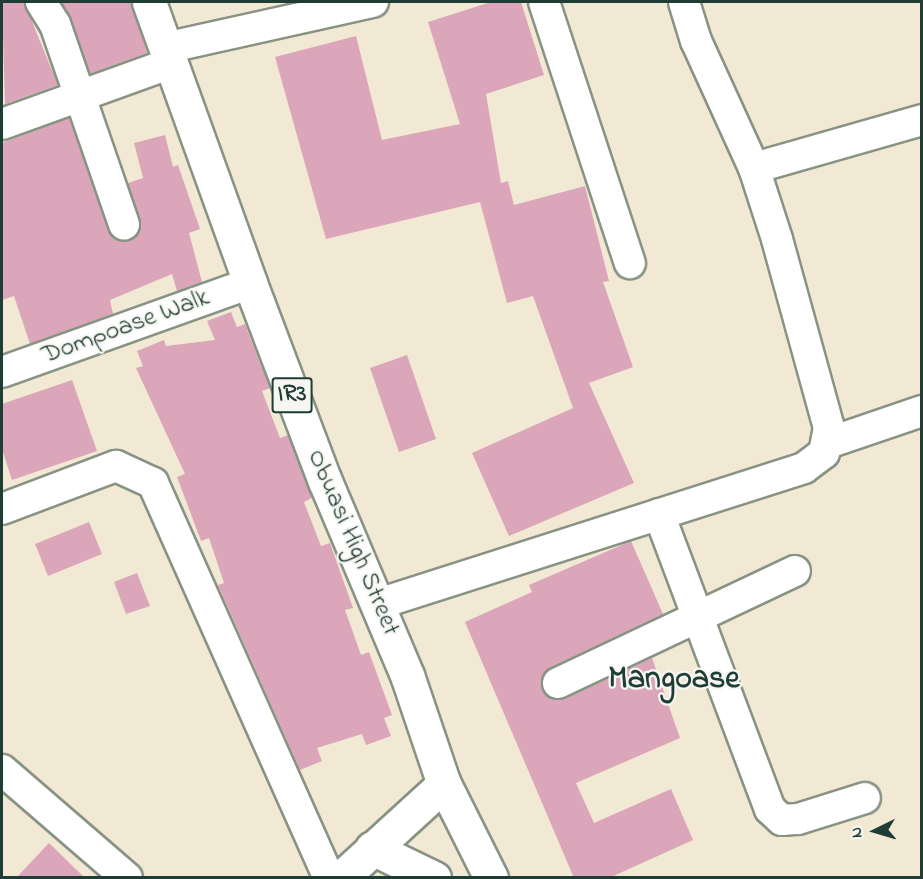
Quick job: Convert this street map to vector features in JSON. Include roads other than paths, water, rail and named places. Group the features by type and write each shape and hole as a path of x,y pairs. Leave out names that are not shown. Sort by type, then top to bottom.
{"main road":[{"name":"Obuasi High Street","path":"149,2 250,284 325,481 378,604 444,784 491,878"},
{"path":"341,878 444,784"},
{"path":"372,848 434,878"}],"street":[{"path":"41,2 124,224"},
{"path":"2,124 78,96 168,55 373,2"},
{"path":"544,2 630,263"},
{"path":"684,2 696,41 754,168 822,398 828,443"},
{"path":"754,168 921,120"},
{"name":"Dompoase Walk","path":"2,372 250,284"},
{"path":"378,604 804,468 828,443 921,411"},
{"path":"2,509 116,466 153,483 329,878"},
{"path":"660,514 770,809 782,820 798,819 865,798"},
{"path":"558,683 795,571"},
{"path":"2,770 127,878"}],"district":[{"name":"Mangoase","path":"674,680"}]}
